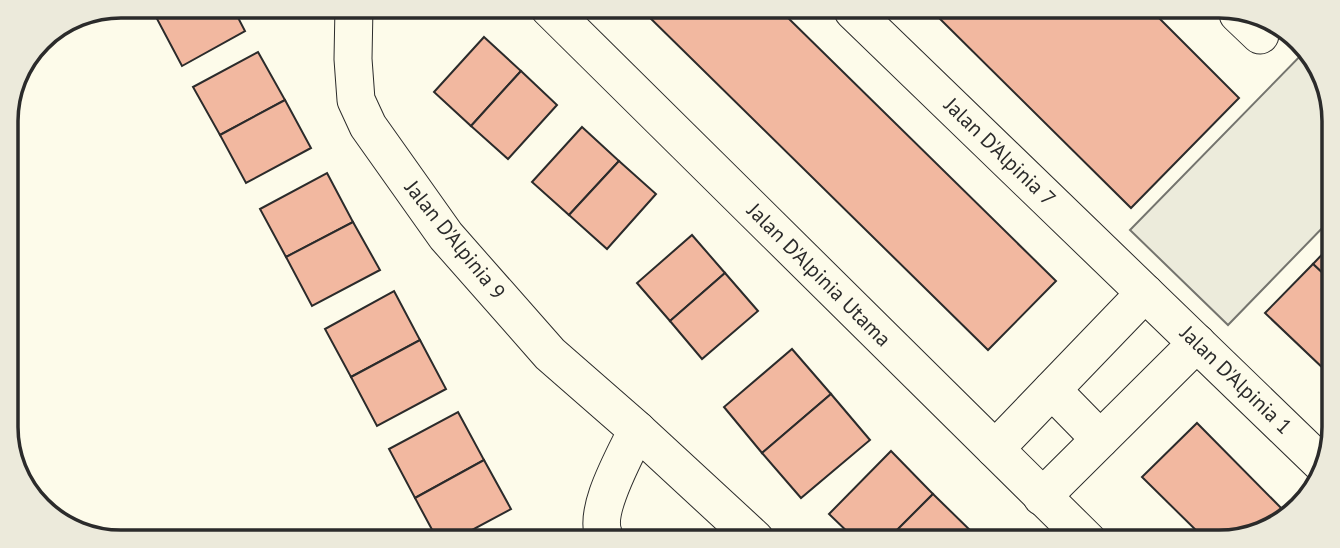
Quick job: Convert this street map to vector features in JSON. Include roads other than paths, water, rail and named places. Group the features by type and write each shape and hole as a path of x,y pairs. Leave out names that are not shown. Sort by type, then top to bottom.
{"street":[{"name":"Jalan D'Alpinia 9","path":"354,18 356,100 368,126 446,236 550,354 745,530"},
{"name":"Jalan D'Alpinia Utama","path":"559,18 1076,530"},
{"name":"Jalan D'Alpinia 7","path":"860,18 1145,293"},
{"path":"995,449 1145,293"},
{"name":"Jalan D'Alpinia 1","path":"1145,293 1317,460"},
{"path":"1042,497 1197,343"},
{"path":"1052,390 1100,439"},
{"path":"602,530 603,509 612,482 637,430"}]}
